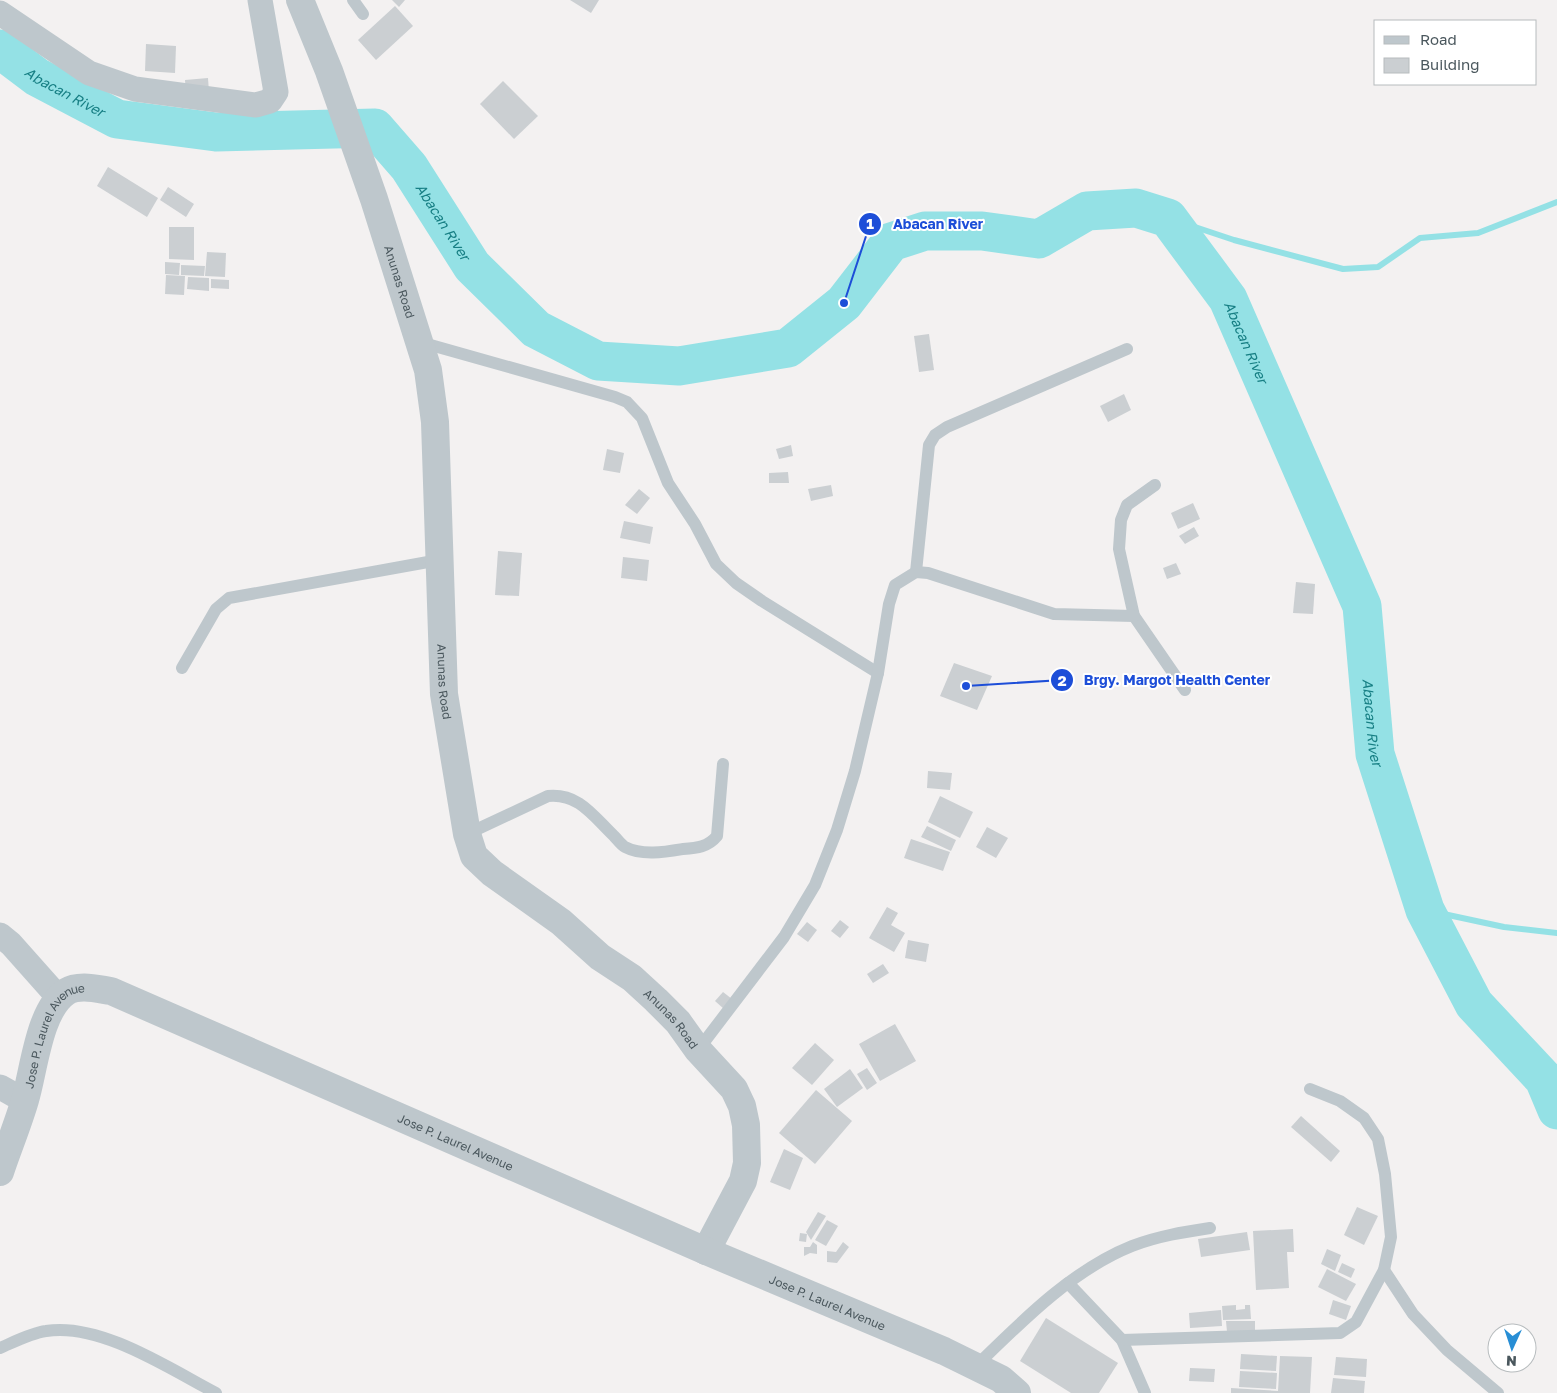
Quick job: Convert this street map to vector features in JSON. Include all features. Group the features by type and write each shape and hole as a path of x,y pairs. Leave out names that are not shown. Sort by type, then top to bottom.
{"street":[{"path":"0,13 89,73 118,84 135,89 256,105 270,101 276,92 260,0"},
{"name":"Anunas Road","path":"300,0 329,71 374,199 428,370 433,405 444,694 466,834 474,856 492,873 561,922 600,957 632,978 678,1022 698,1050 734,1089 742,1106 748,1148 743,1181 706,1251"},
{"path":"0,935 11,944 59,998"},
{"name":"Jose P. Laurel Avenue","path":"0,1172 25,1101 45,1022 51,1008 59,998 74,988 93,988 130,998 706,1251 976,1366 1001,1379 1017,1393"},
{"path":"0,1087 25,1101"}],"lane":[{"path":"353,0 363,14"},
{"path":"420,342 627,402 642,418 668,483 695,524 716,564 736,583 762,601 878,672"},
{"path":"916,572 929,444 934,435 948,427 1127,349"},
{"path":"1155,485 1127,505 1121,520 1119,548 1134,616 1185,690"},
{"path":"182,668 216,608 229,598 439,560"},
{"path":"698,1050 784,937 815,885 840,822 855,771 878,672 889,604 895,585 916,572 928,572 1054,614 1134,616"},
{"path":"466,834 548,796 562,795 573,798 583,806 625,847 654,853 701,847 711,843 717,836 723,764"},
{"path":"1122,1340 1340,1333 1356,1322 1384,1270 1391,1237 1378,1139 1364,1118 1340,1100 1310,1089"},
{"path":"976,1366 1017,1326 1068,1283 1100,1263 1131,1246 1163,1236 1210,1228"},
{"path":"1384,1270 1413,1314 1447,1350 1498,1393"},
{"path":"1068,1283 1122,1340 1145,1393"},
{"path":"0,1348 46,1331 75,1331 127,1347 216,1393"}],"building":[{"path":"392,0 405,0 399,7"},
{"path":"570,0 599,0 591,13"},
{"path":"395,6 413,26 376,60 358,40"},
{"path":"146,44 176,46 175,73 145,71"},
{"path":"208,78 209,92 186,93 185,80"},
{"path":"503,81 538,116 514,139 480,104"},
{"path":"108,167 158,198 147,217 97,186"},
{"path":"168,187 194,204 186,217 160,200"},
{"path":"169,227 194,227 194,260 169,259"},
{"path":"207,252 226,253 225,277 205,276"},
{"path":"165,262 180,263 179,275 165,274"},
{"path":"181,265 205,266 204,276 181,275"},
{"path":"166,275 185,276 184,295 165,294"},
{"path":"188,277 209,278 209,291 187,289"},
{"path":"211,279 229,280 229,289 211,288"},
{"path":"929,334 934,370 919,372 914,336"},
{"path":"1124,394 1131,410 1108,422 1100,406"},
{"path":"791,445 793,456 779,459 776,449"},
{"path":"607,449 624,453 620,473 603,470"},
{"path":"788,472 789,483 769,483 769,473"},
{"path":"831,485 833,496 811,501 808,489"},
{"path":"639,489 650,498 637,514 625,505"},
{"path":"1193,503 1200,519 1178,529 1171,513"},
{"path":"624,521 653,527 650,544 620,538"},
{"path":"1194,527 1199,536 1185,544 1179,536"},
{"path":"498,551 522,553 519,596 495,595"},
{"path":"623,557 649,560 647,581 621,578"},
{"path":"1176,563 1181,574 1167,579 1163,568"},
{"path":"1296,582 1315,584 1313,614 1293,613"},
{"path":"954,663 992,676 977,710 940,696"},
{"path":"928,771 952,773 950,790 927,788"},
{"path":"940,796 973,812 960,838 928,822"},
{"path":"927,826 956,840 951,851 921,837"},
{"path":"987,827 1008,838 996,858 976,847"},
{"path":"911,839 950,852 943,871 904,858"},
{"path":"887,907 898,913 891,925 905,933 894,952 869,938"},
{"path":"840,920 849,927 840,938 831,931"},
{"path":"807,922 817,930 808,942 797,934"},
{"path":"908,940 929,944 926,962 905,958"},
{"path":"883,964 889,973 873,983 867,974"},
{"path":"723,992 732,999 724,1009 715,1001"},
{"path":"895,1024 916,1061 880,1081 859,1044"},
{"path":"815,1043 834,1060 812,1085 792,1068"},
{"path":"867,1068 877,1083 867,1090 857,1074"},
{"path":"850,1069 863,1088 837,1107 824,1089"},
{"path":"816,1090 852,1121 815,1164 779,1133"},
{"path":"1301,1116 1340,1151 1331,1162 1291,1127"},
{"path":"784,1149 803,1158 790,1190 770,1182"},
{"path":"1357,1207 1378,1216 1364,1245 1344,1235"},
{"path":"818,1212 826,1216 811,1240 806,1232"},
{"path":"827,1220 838,1226 826,1246 815,1240"},
{"path":"1293,1229 1294,1252 1287,1252 1289,1288 1256,1290 1253,1231"},
{"path":"1247,1232 1250,1250 1201,1257 1198,1239"},
{"path":"800,1233 807,1234 806,1242 799,1241"},
{"path":"813,1242 817,1245 817,1254 810,1253 804,1256 804,1247 810,1247"},
{"path":"843,1242 849,1247 837,1263 827,1262 827,1251 836,1252"},
{"path":"1327,1249 1341,1255 1335,1271 1321,1264"},
{"path":"1342,1263 1355,1269 1351,1278 1338,1272"},
{"path":"1327,1269 1356,1284 1346,1301 1318,1287"},
{"path":"1333,1300 1351,1306 1346,1320 1329,1314"},
{"path":"1236,1305 1236,1310 1245,1309 1245,1305 1250,1305 1251,1319 1223,1320 1222,1306"},
{"path":"1221,1310 1222,1326 1190,1328 1189,1313"},
{"path":"1046,1318 1118,1363 1099,1393 1071,1393 1020,1361"},
{"path":"1226,1321 1255,1321 1255,1332 1227,1332"},
{"path":"1241,1354 1277,1356 1276,1371 1240,1369"},
{"path":"1280,1356 1312,1357 1310,1393 1231,1393 1231,1388 1278,1391"},
{"path":"1336,1357 1367,1359 1366,1377 1334,1375"},
{"path":"1190,1368 1215,1369 1214,1382 1189,1381"},
{"path":"1240,1371 1277,1373 1276,1389 1239,1387"},
{"path":"1333,1378 1365,1381 1364,1393 1331,1393"}],"waterway":[{"name":"Abacan River","path":"0,49 37,77 117,119 216,132 375,128 409,167 472,266 536,329 598,361 679,366 788,348 844,303 891,242 925,231 982,231 1039,239 1087,211 1136,208 1168,218 1228,299 1362,606 1375,754 1425,910 1474,1004 1544,1079 1557,1110"},
{"path":"1168,218 1234,240 1343,269 1378,267 1420,238 1478,233 1557,202"},
{"path":"1425,910 1504,927 1557,933"}],"place":[{"name":"Abacan River","path":"844,303"},
{"name":"Brgy. Margot Health Center","path":"966,686"}]}
